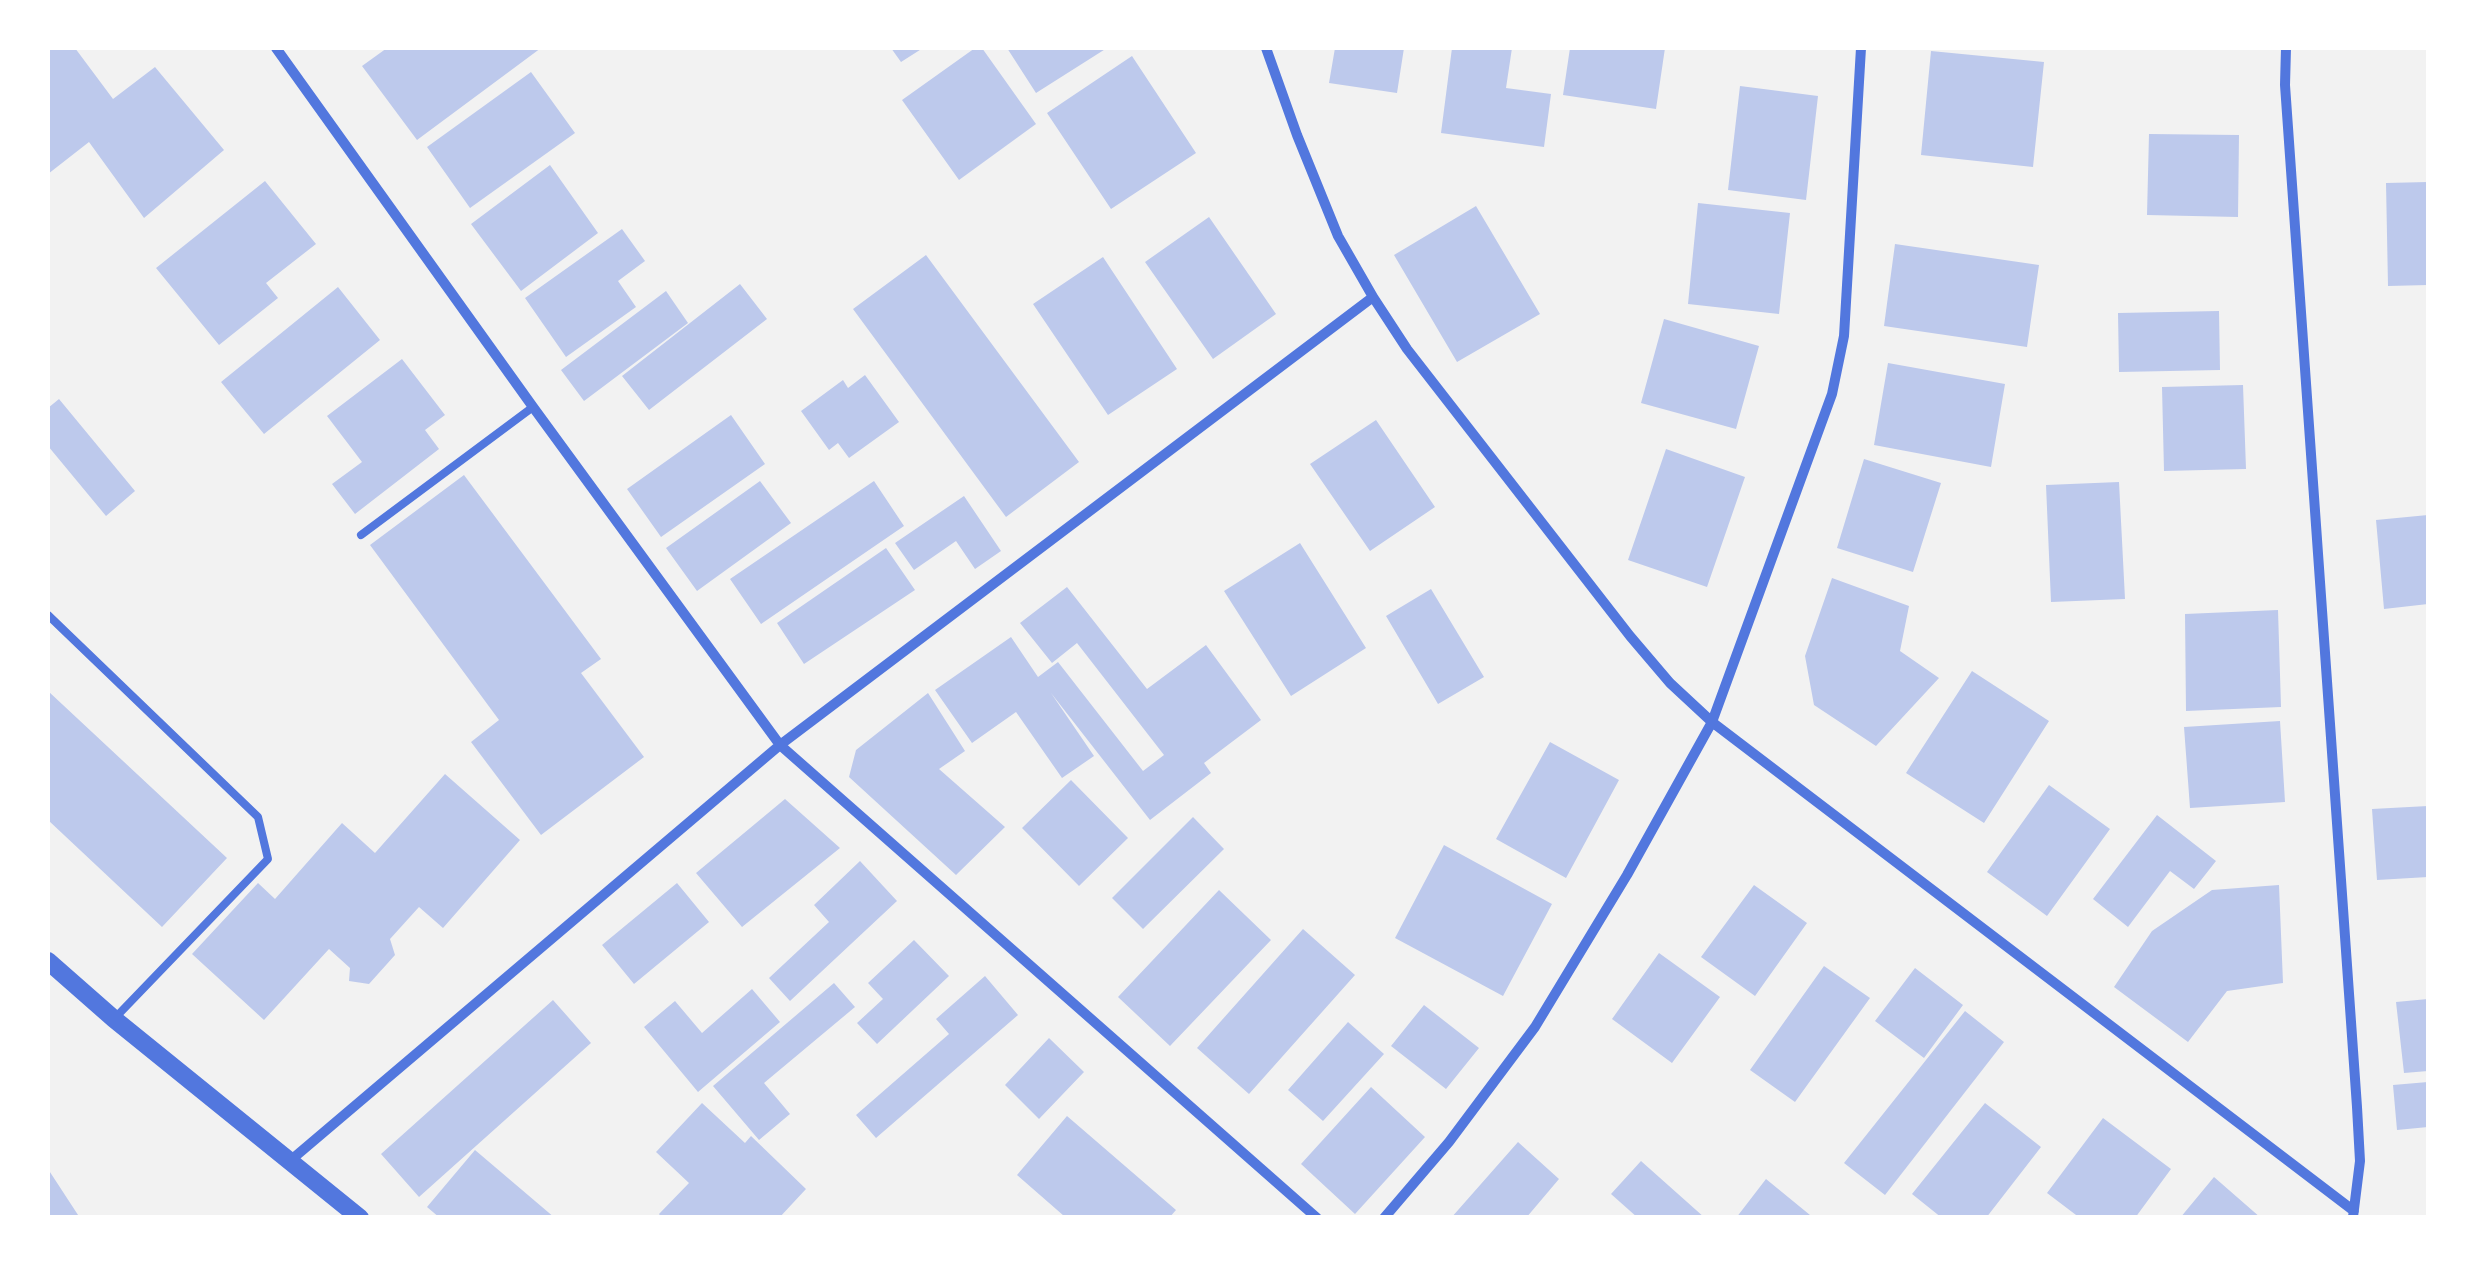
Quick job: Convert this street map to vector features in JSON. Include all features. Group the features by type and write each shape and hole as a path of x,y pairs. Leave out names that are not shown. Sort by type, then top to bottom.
{"street":[{"path":"276,48 780,745 1317,1218"},
{"path":"1266,48 1338,236 1373,298 1407,349 1670,683 1712,722 2353,1214 2360,1161 2357,1107 2286,104 2286,48"},
{"path":"1384,1218 1449,1142 1535,1027 1627,875 1712,722 1832,394 1844,336 1861,48"},
{"path":"291,1160 780,745 1373,298"},
{"path":"48,962 360,1218"}],"lane":[{"path":"361,534 532,407"},
{"path":"48,615 258,817 268,859 114,1019"}],"building":[{"path":"48,48 75,48 113,99 155,67 224,150 144,218 89,142 48,174"},
{"path":"387,48 541,48 417,140 362,66"},
{"path":"891,48 923,48 901,62"},
{"path":"975,48 982,48 1036,124 959,180 902,100"},
{"path":"1007,48 1107,48 1036,93"},
{"path":"1335,48 1404,48 1397,93 1329,83"},
{"path":"1452,48 1512,48 1506,88 1551,94 1544,147 1441,133"},
{"path":"1570,48 1665,48 1656,109 1563,95"},
{"path":"1931,51 2044,62 2033,167 1921,155"},
{"path":"1132,56 1196,153 1111,209 1047,113"},
{"path":"531,72 575,133 470,208 427,147"},
{"path":"1740,86 1818,96 1806,200 1728,190"},
{"path":"2149,134 2239,135 2238,217 2147,215"},
{"path":"550,165 598,233 521,291 471,224"},
{"path":"265,181 316,244 266,283 278,298 219,345 156,268"},
{"path":"2428,182 2428,285 2388,286 2386,183"},
{"path":"1698,203 1790,213 1779,314 1688,304"},
{"path":"1476,206 1540,314 1457,362 1394,255"},
{"path":"1209,217 1276,314 1213,359 1145,262"},
{"path":"622,229 645,261 618,281 636,307 566,357 525,298"},
{"path":"1895,244 2039,265 2027,347 1884,326"},
{"path":"926,255 1079,462 1006,517 853,309"},
{"path":"1103,257 1177,369 1108,415 1033,304"},
{"path":"740,284 767,319 649,410 622,376"},
{"path":"338,287 380,340 264,434 221,382"},
{"path":"666,291 688,323 584,401 561,370"},
{"path":"2219,311 2220,370 2119,372 2118,313"},
{"path":"1664,319 1759,346 1736,429 1641,403"},
{"path":"402,359 445,415 425,430 439,449 355,514 332,484 362,462 327,416"},
{"path":"1888,363 2005,384 1991,467 1874,445"},
{"path":"865,375 899,422 849,458 838,443 829,450 801,411 843,380 848,388"},
{"path":"2243,385 2246,469 2164,471 2162,387"},
{"path":"59,399 135,491 106,516 48,446 48,408"},
{"path":"731,415 765,464 661,537 627,489"},
{"path":"1376,420 1435,507 1370,551 1310,464"},
{"path":"1666,449 1745,477 1707,587 1628,560"},
{"path":"1864,459 1941,483 1913,572 1837,548"},
{"path":"464,475 601,659 581,673 644,757 541,835 471,742 499,720 370,545"},
{"path":"760,481 791,523 697,591 666,548"},
{"path":"874,481 904,526 761,624 730,579"},
{"path":"2119,482 2125,599 2051,602 2046,485"},
{"path":"964,496 1001,551 975,569 956,541 914,570 895,543"},
{"path":"2428,515 2428,604 2384,609 2376,520"},
{"path":"1300,543 1366,648 1291,696 1224,591"},
{"path":"886,548 915,590 804,664 777,623"},
{"path":"1832,578 1909,606 1900,651 1939,678 1876,746 1814,705 1805,656"},
{"path":"1067,587 1147,689 1206,645 1261,720 1204,763 1211,773 1150,820 1051,693 1094,756 1062,778 1016,712 972,743 935,690 1011,637 1038,677 1058,662 1143,771 1164,755 1077,643 1052,663 1020,623"},
{"path":"1431,589 1484,677 1438,704 1386,616"},
{"path":"2278,610 2281,707 2186,711 2185,614"},
{"path":"1972,671 2049,721 1984,823 1906,773"},
{"path":"48,691 227,858 162,927 48,820"},
{"path":"928,693 965,751 939,769 1005,827 956,875 849,777 856,750"},
{"path":"2280,721 2285,802 2190,808 2184,727"},
{"path":"1550,742 1619,780 1566,878 1496,839"},
{"path":"445,774 520,840 443,928 419,907 390,939 395,955 369,984 349,981 350,968 329,949 264,1020 192,954 258,883 275,899 342,823 375,853"},
{"path":"1071,780 1128,838 1079,886 1022,828"},
{"path":"2049,785 2110,829 2047,916 1987,872"},
{"path":"785,799 840,848 742,927 696,873"},
{"path":"2428,806 2428,877 2377,880 2372,809"},
{"path":"2157,815 2216,861 2194,889 2170,871 2128,927 2093,899"},
{"path":"1193,817 1224,849 1143,929 1112,898"},
{"path":"1444,845 1552,904 1503,996 1395,938"},
{"path":"860,861 897,901 790,1001 769,978 829,922 814,905"},
{"path":"677,883 709,922 634,984 602,945"},
{"path":"1754,885 1807,923 1755,996 1701,957"},
{"path":"2279,885 2283,983 2227,991 2188,1042 2114,987 2152,931 2212,890"},
{"path":"1219,890 1271,940 1170,1046 1118,997"},
{"path":"1303,929 1355,975 1249,1094 1197,1048"},
{"path":"914,940 949,976 877,1044 857,1023 883,999 868,983"},
{"path":"1659,953 1720,997 1672,1063 1612,1019"},
{"path":"1824,966 1870,998 1795,1102 1750,1070"},
{"path":"1915,968 1963,1005 1924,1058 1875,1021"},
{"path":"985,976 1018,1015 876,1138 856,1115 949,1034 936,1019"},
{"path":"834,983 855,1007 764,1083 790,1114 759,1140 713,1086"},
{"path":"752,989 780,1022 698,1092 644,1027 675,1001 702,1033"},
{"path":"2428,999 2428,1071 2404,1073 2396,1002"},
{"path":"553,1000 591,1043 419,1197 381,1154"},
{"path":"1424,1005 1479,1048 1446,1089 1391,1046"},
{"path":"1965,1011 2004,1042 1885,1195 1844,1163"},
{"path":"1348,1022 1384,1054 1323,1121 1288,1090"},
{"path":"1049,1038 1084,1072 1039,1119 1005,1085"},
{"path":"2428,1082 2428,1127 2397,1130 2393,1085"},
{"path":"1371,1087 1425,1137 1355,1214 1301,1164"},
{"path":"702,1103 745,1143 751,1136 806,1189 779,1218 662,1218 659,1214 689,1183 656,1152"},
{"path":"1985,1103 2041,1147 1986,1218 1942,1218 1912,1194"},
{"path":"1067,1116 1176,1210 1169,1218 1062,1218 1017,1175"},
{"path":"2103,1118 2171,1169 2135,1218 2080,1218 2047,1193"},
{"path":"1518,1142 1559,1179 1526,1218 1451,1218"},
{"path":"475,1150 555,1218 440,1218 427,1207"},
{"path":"1641,1161 1705,1218 1638,1218 1611,1194"},
{"path":"48,1169 80,1218 48,1218"},
{"path":"2214,1177 2261,1218 2180,1218"},
{"path":"1766,1179 1810,1215 1808,1218 1736,1218"}]}
